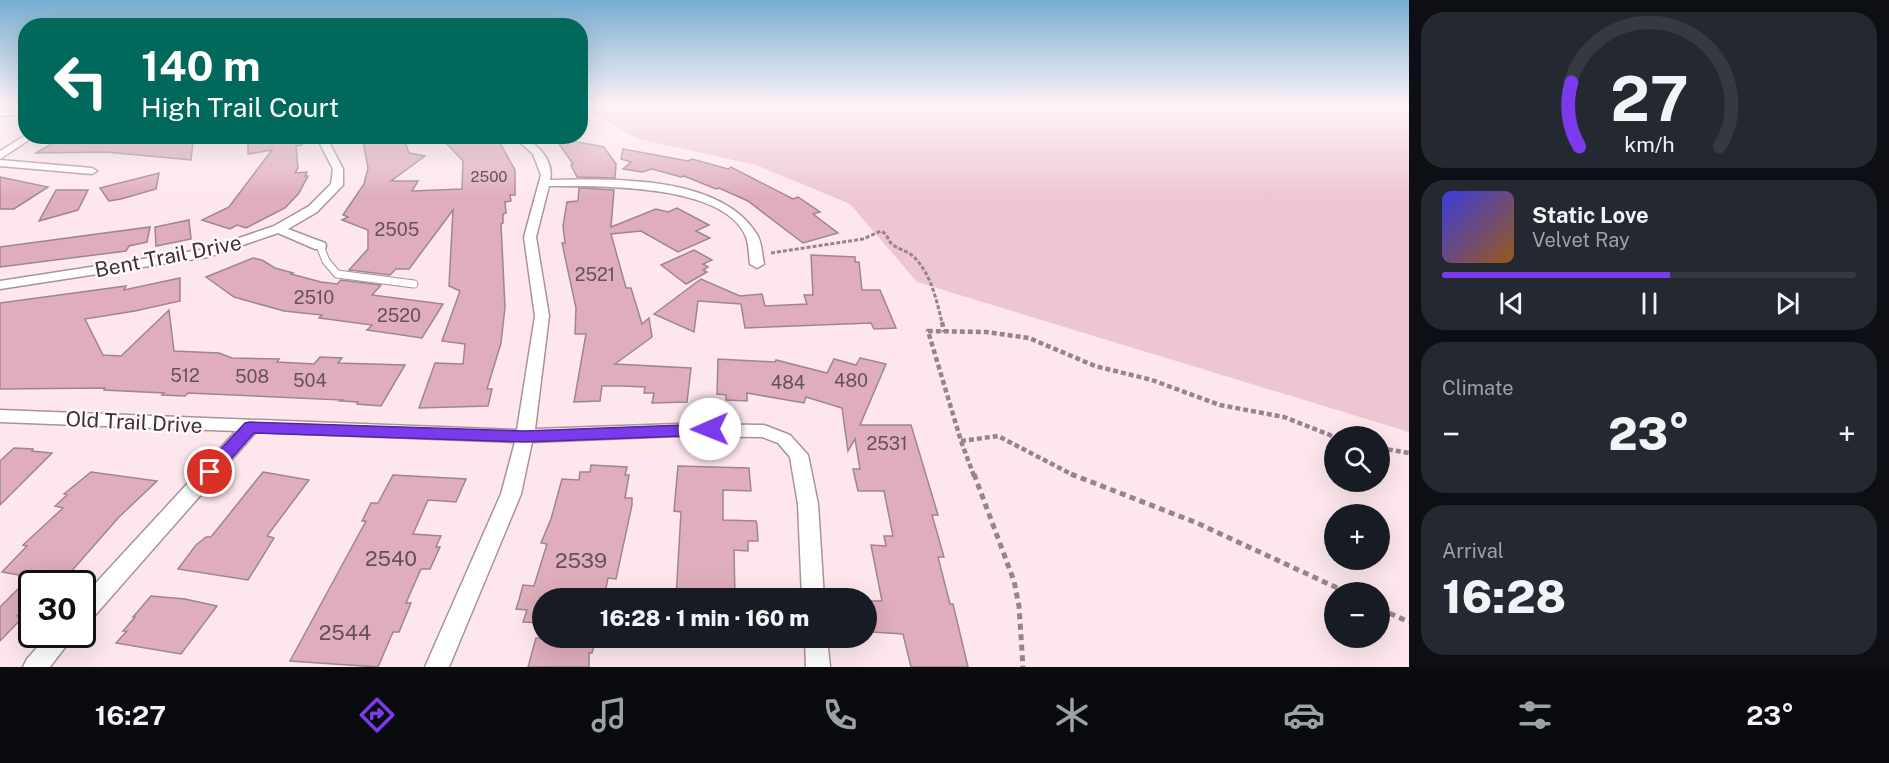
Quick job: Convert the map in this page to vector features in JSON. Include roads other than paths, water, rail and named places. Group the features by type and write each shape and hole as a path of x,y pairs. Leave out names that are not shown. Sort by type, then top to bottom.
{"street":[{"path":"0,156 18,144"},
{"name":"Bent Trail Drive","path":"0,285 208,253 278,229 313,209 337,184 338,169 325,144"},
{"path":"437,667 504,510 525,436 542,316 530,237 546,175 541,158 526,144"},
{"path":"0,163 92,171"},
{"path":"544,183 631,183 690,195 715,204 737,218 752,235 758,259"},
{"path":"278,229 320,246"},
{"name":"Old Trail Drive","path":"0,416 525,436 677,430 764,431 784,439 799,455 808,504 812,588"},
{"path":"96,598 250,427"},
{"path":"35,667 52,648"},
{"path":"817,648 818,667"}],"lane":[{"path":"320,246 326,261 337,274 414,284"}]}
